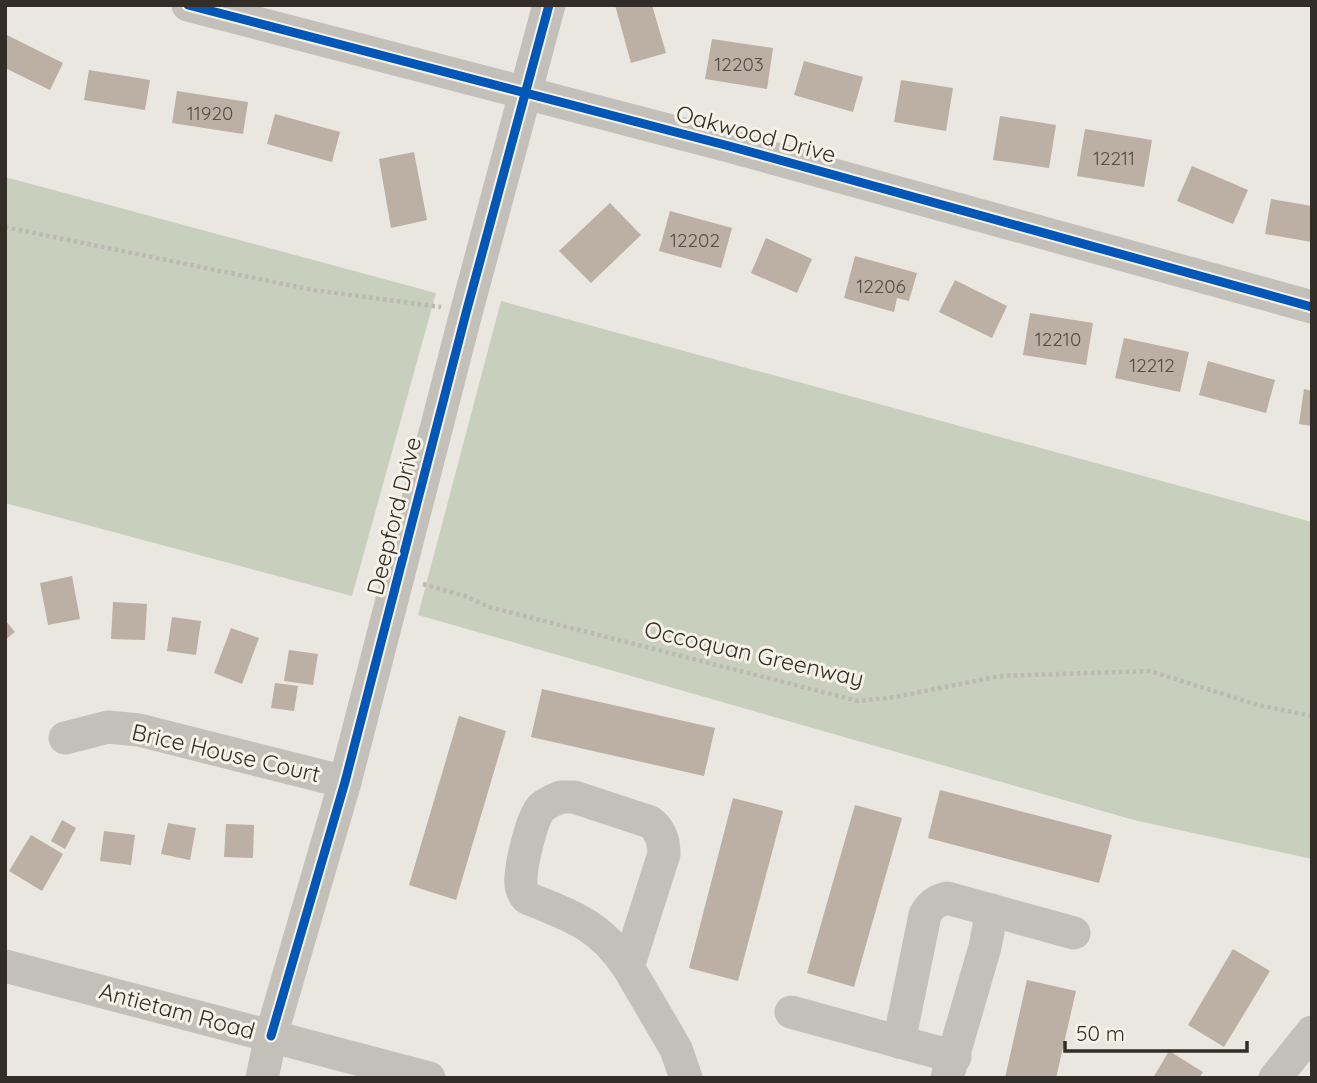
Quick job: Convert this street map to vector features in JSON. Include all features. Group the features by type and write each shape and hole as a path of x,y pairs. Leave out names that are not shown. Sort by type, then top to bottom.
{"street":[{"name":"Oakwood Drive","path":"188,5 743,149 1312,307"},
{"name":"Deepford Drive","path":"262,1078 271,1035 345,782 549,5"},
{"name":"Brice House Court","path":"65,738 108,727 139,730 345,782"},
{"path":"628,967 664,854 664,842 650,822 575,797 561,797 550,801 541,808 534,820 520,879 522,892 527,898 579,918 616,948 676,1049 686,1078"},
{"path":"899,1042 928,909 936,901 947,898 1074,933"},
{"path":"791,1012 899,1042 951,1068 985,947 992,910"},
{"name":"Antietam Road","path":"5,965 429,1078"},
{"path":"1275,1078 1312,1032"}],"path":[{"path":"5,227 313,290 436,306 466,313"}],"green space":[{"path":"5,177 436,293 352,596 5,503"},
{"path":"501,301 1312,522 1312,859 1134,820 418,615"}],"building":[{"path":"615,5 652,5 666,53 631,63"},
{"path":"7,35 63,63 50,90 5,68"},
{"path":"712,39 773,48 767,89 705,79"},
{"path":"804,61 863,77 853,112 794,95"},
{"path":"89,70 150,80 145,110 84,100"},
{"path":"901,80 953,88 946,131 894,122"},
{"path":"177,91 248,102 243,134 172,123"},
{"path":"275,114 340,132 332,162 267,144"},
{"path":"1000,116 1056,125 1049,168 993,160"},
{"path":"1085,129 1152,140 1144,187 1077,176"},
{"path":"414,152 427,220 391,228 379,159"},
{"path":"1192,166 1248,190 1233,224 1177,201"},
{"path":"1271,199 1312,206 1312,242 1265,234"},
{"path":"610,203 641,235 591,283 559,251"},
{"path":"670,211 732,228 721,268 659,251"},
{"path":"766,238 812,259 797,293 751,273"},
{"path":"855,256 917,273 909,301 897,298 894,312 844,298"},
{"path":"955,280 1007,306 992,338 939,312"},
{"path":"1030,313 1093,323 1086,365 1023,355"},
{"path":"1124,338 1189,352 1180,392 1115,378"},
{"path":"1208,361 1275,380 1266,413 1199,395"},
{"path":"1304,389 1312,391 1312,426 1299,424"},
{"path":"72,576 80,619 48,625 40,583"},
{"path":"113,602 147,604 145,640 111,639"},
{"path":"172,617 201,621 196,655 167,651"},
{"path":"5,620 15,632 5,640"},
{"path":"231,628 259,638 242,684 214,673"},
{"path":"289,650 318,654 313,685 284,681"},
{"path":"275,683 298,686 294,711 271,708"},
{"path":"542,689 715,728 704,776 531,737"},
{"path":"459,716 506,731 456,900 409,885"},
{"path":"940,790 1112,835 1099,883 928,838"},
{"path":"733,798 783,811 738,981 689,968"},
{"path":"855,805 902,818 854,987 807,973"},
{"path":"62,820 76,828 65,849 51,841"},
{"path":"168,823 196,828 190,860 161,854"},
{"path":"226,824 254,825 253,858 224,857"},
{"path":"104,831 135,835 131,865 100,861"},
{"path":"31,835 63,854 42,891 9,871"},
{"path":"1233,949 1270,971 1224,1047 1188,1025"},
{"path":"1027,980 1076,991 1056,1078 1005,1078"},
{"path":"1169,1051 1203,1072 1199,1078 1153,1078"}],"cycle path":[{"path":"188,5 729,146 1312,307"},
{"path":"271,1036 345,782 549,5"}]}
